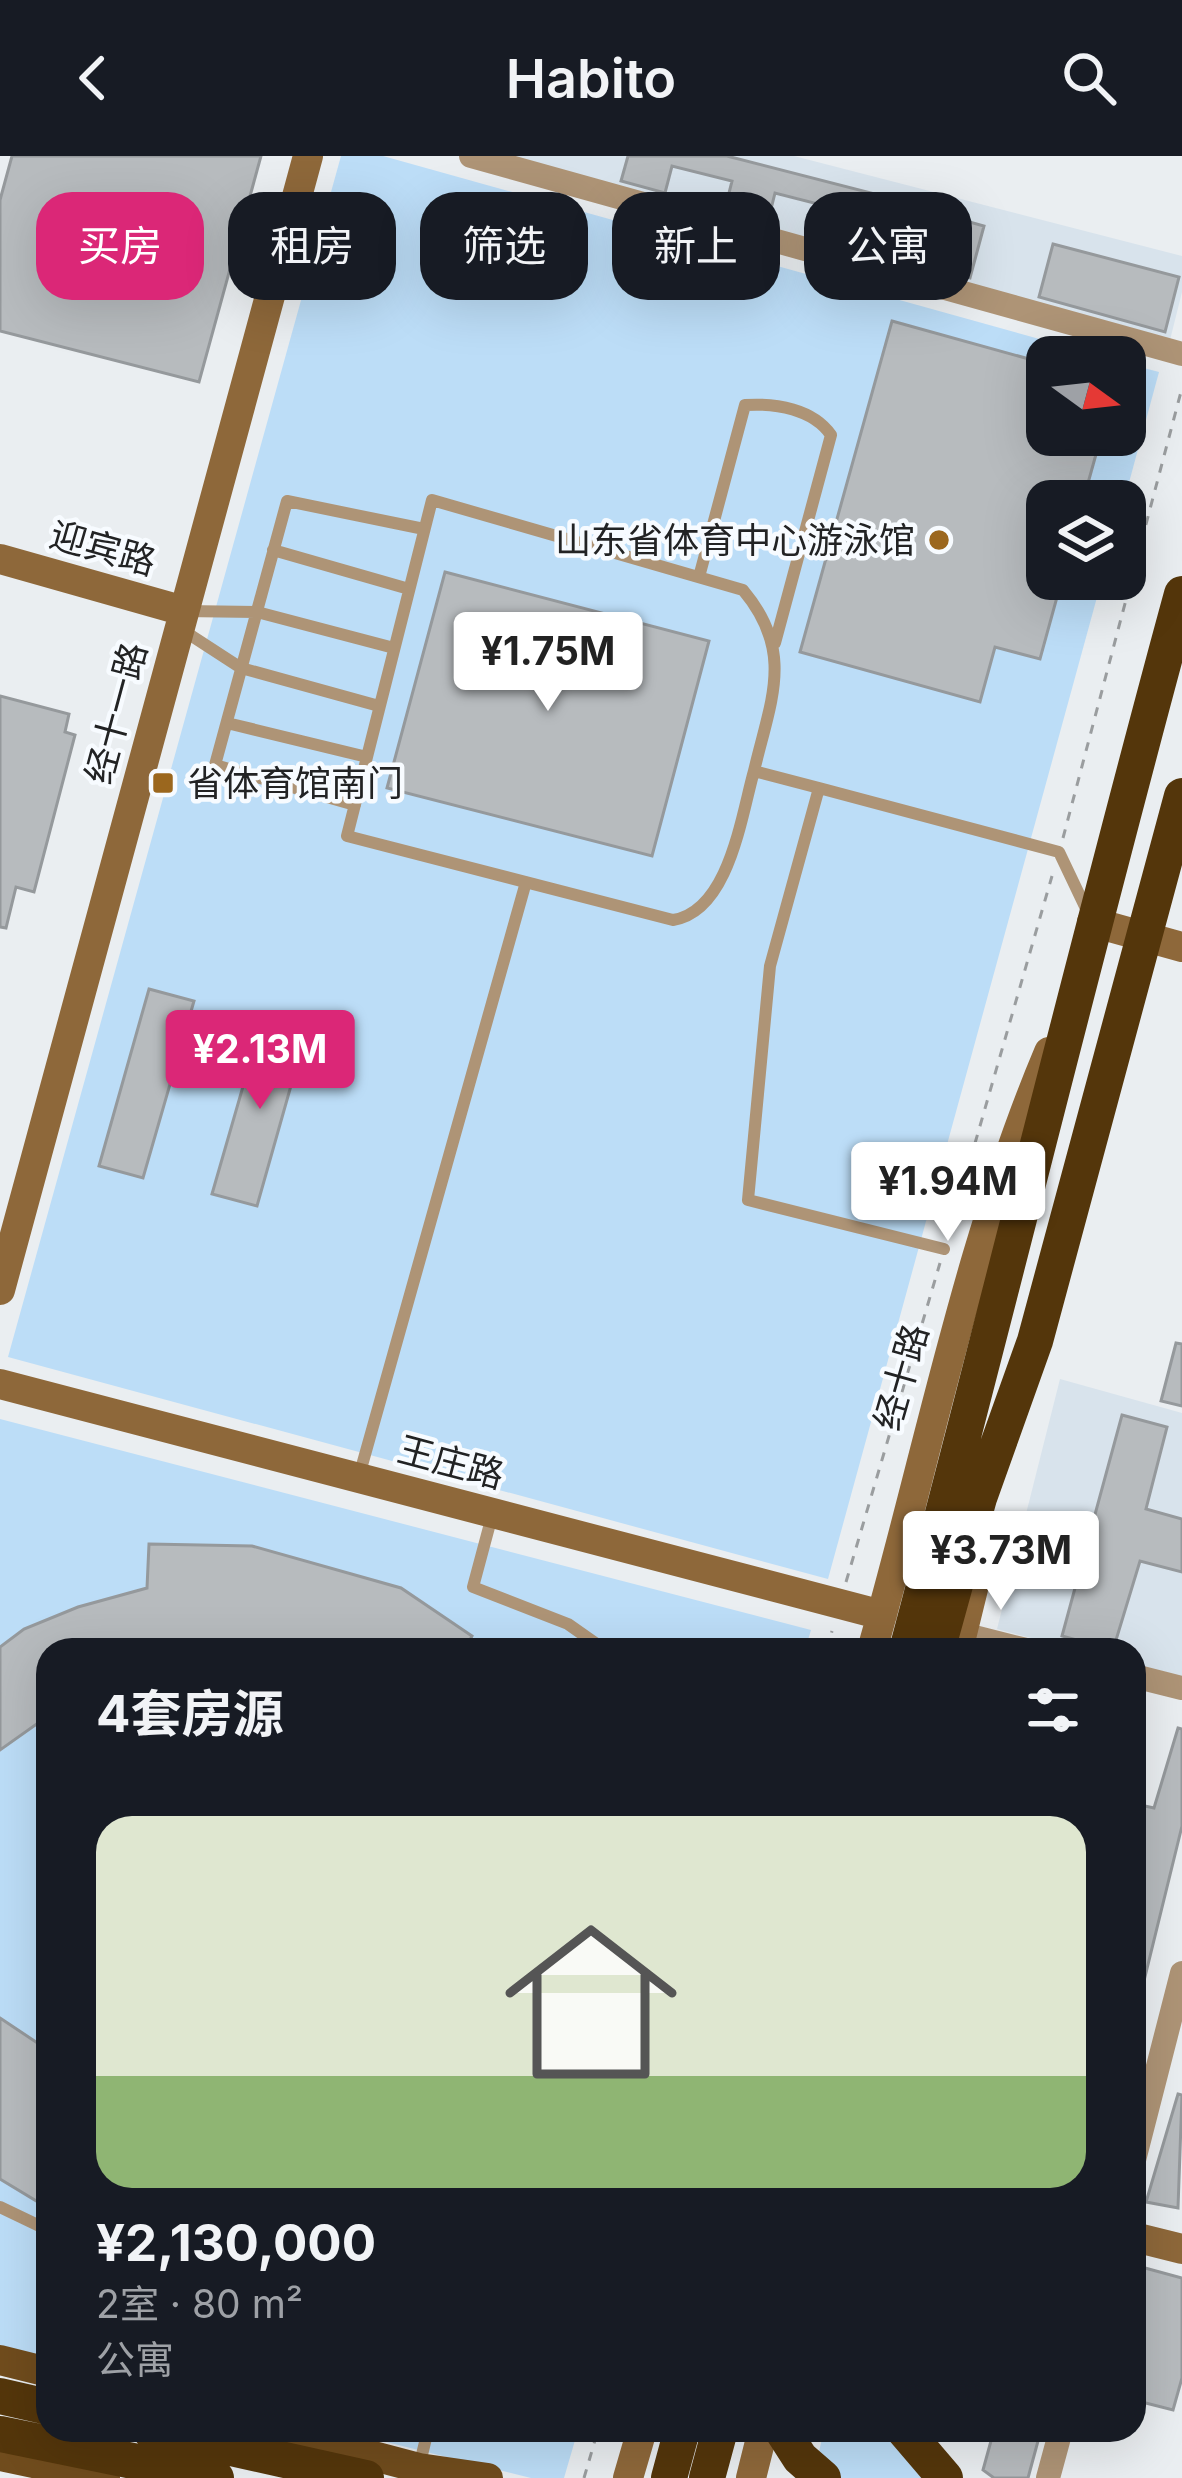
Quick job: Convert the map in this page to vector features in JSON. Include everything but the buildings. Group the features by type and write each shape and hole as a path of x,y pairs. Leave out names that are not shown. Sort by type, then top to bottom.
{"highway":[{"name":"经十路","path":"910,1638 1007,1274 1072,996 1182,594"},
{"path":"954,1638 979,1498 1035,1341 1182,796"},
{"path":"0,2396 36,2404"},
{"path":"0,2434 36,2441"},
{"path":"39,2442 217,2478"},
{"path":"204,2442 365,2478"},
{"path":"707,2478 717,2442"},
{"path":"790,2442 823,2478"},
{"path":"914,2442 944,2478"}],"main road":[{"name":"经十一路","path":"0,1290 308,156"},
{"name":"迎宾路","path":"0,560 182,619"},
{"name":"迎宾路","path":"0,578 182,619"},
{"path":"1092,922 1182,947"},
{"name":"经十路","path":"875,1638 904,1520 1013,1137 1072,996"},
{"name":"王庄路","path":"0,1384 882,1615"},
{"path":"1146,2239 1182,2249"},
{"path":"0,2360 36,2369"},
{"path":"320,2442 419,2468 488,2478"},
{"path":"628,2478 638,2442"},
{"path":"751,2478 760,2442"},
{"path":"0,2456 105,2478"}],"street":[{"path":"471,156 1182,354"},
{"path":"1146,1679 1182,1688"},
{"path":"1146,2113 1182,1973"},
{"path":"1048,2478 1058,2442"}],"lane":[{"path":"699,577 745,404 767,404 820,418 831,435 775,643 776,681 754,771 711,898 688,917 674,920 347,836 432,500 743,590 765,616 775,643"},
{"path":"355,806 215,765 287,501 424,529"},
{"path":"274,550 409,589"},
{"path":"182,619 257,612 394,649"},
{"path":"182,619 242,668 379,706"},
{"path":"227,723 367,757"},
{"path":"754,771 1059,852 1092,922"},
{"path":"819,788 770,966 748,1200 944,1249"},
{"path":"358,1479 526,882"},
{"path":"492,1514 473,1587 568,1624 588,1638"},
{"path":"0,2207 36,2224"},
{"path":"419,2468 425,2442"}],"path":[{"path":"830,1638 1059,852 1182,388"},
{"path":"584,2478 594,2442"}],"shaded area":[{"path":"341,156 383,156 512,192 420,192 420,300 588,300 588,213 612,220 612,300 780,300 780,267 804,273 804,300 900,300 1029,336 1026,456 1136,456 1130,480 1026,480 1026,600 1096,600 828,1579 8,1357 301,300 396,300 396,192 331,192"},
{"path":"501,156 794,156 934,192 804,192 804,239 780,233 780,192 632,192"},
{"path":"972,202 1182,256 1182,292 1170,340 972,286"},
{"path":"1146,369 1159,372 1146,420"},
{"path":"1060,1379 1182,1413 1182,1677 1146,1668 1146,1638 1031,1638 997,1629"},
{"path":"0,1419 811,1630 809,1638 36,1638 36,2355 0,2346"},
{"path":"386,2442 574,2442 564,2478 531,2478"},
{"path":"821,2442 934,2442 958,2478 813,2478"}],"place":[{"name":"山东省体育中心游泳馆","path":"939,540"},
{"name":"省体育馆南门","path":"163,783"}]}
